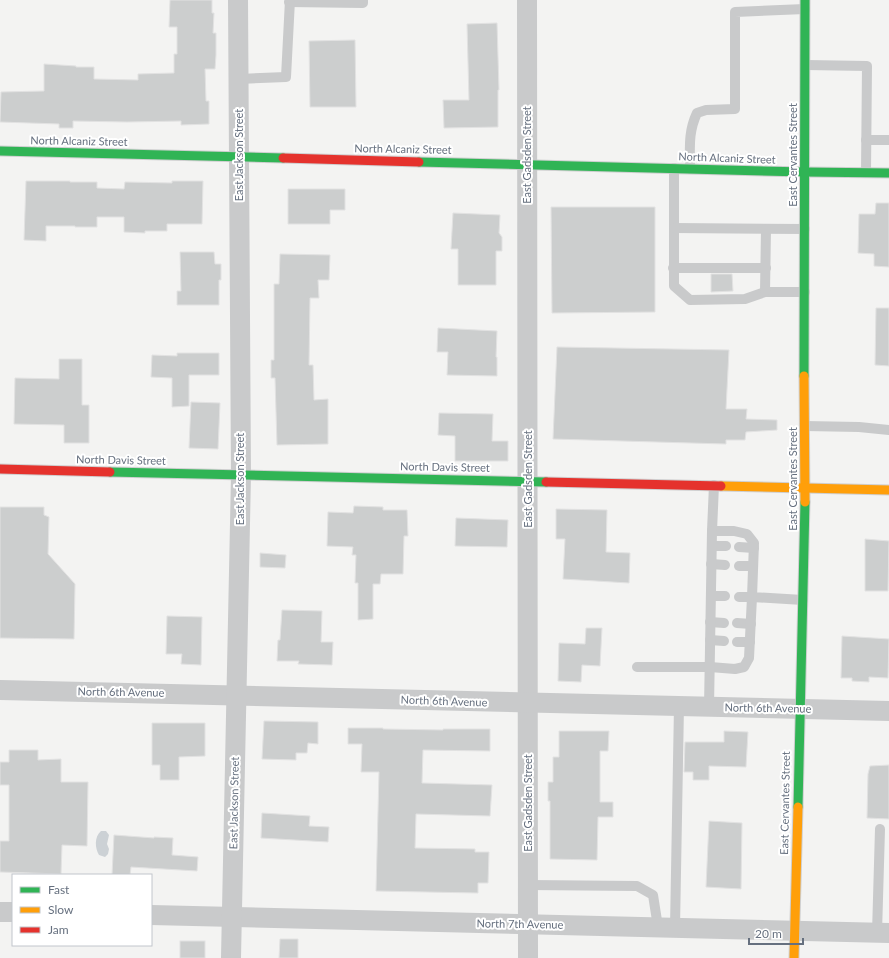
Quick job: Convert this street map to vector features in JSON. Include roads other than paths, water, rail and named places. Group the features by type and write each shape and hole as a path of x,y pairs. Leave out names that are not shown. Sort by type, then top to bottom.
{"main road":[{"name":"East Cervantes Street","path":"794,958 805,488 805,4"},
{"name":"North Alcaniz Street","path":"0,151 889,173"},
{"name":"North Davis Street","path":"0,469 889,490"}],"street":[{"name":"East Jackson Street","path":"231,958 241,474 238,0"},
{"name":"East Gadsden Street","path":"527,0 528,958"},
{"name":"North 6th Avenue","path":"0,690 889,711"},
{"path":"0,912 12,912"},
{"name":"North 7th Avenue","path":"152,915 883,933"}],"lane":[{"path":"239,78 286,77 290,1 363,3 363,0"},
{"path":"690,169 690,134 693,121 697,113 706,110 735,109 735,12 805,4"},
{"path":"806,65 867,66 866,172"},
{"path":"866,140 889,140"},
{"path":"674,168 674,286 690,300 745,299 766,292 805,292"},
{"path":"674,228 805,229"},
{"path":"766,229 766,292"},
{"path":"673,268 766,268"},
{"path":"805,426 859,427 889,430"},
{"path":"709,707 711,564 714,485"},
{"path":"637,667 710,667 735,669 744,666 749,658 754,543 747,534 734,531 712,531"},
{"path":"712,546 726,546"},
{"path":"739,547 754,548"},
{"path":"711,564 725,565"},
{"path":"739,566 753,566"},
{"path":"711,596 725,596"},
{"path":"738,596 803,600"},
{"path":"710,622 724,623"},
{"path":"737,623 751,624"},
{"path":"710,640 724,641"},
{"path":"737,642 750,642"},
{"path":"666,928 680,706"},
{"path":"880,829 883,933"},
{"path":"528,885 637,886 653,895 666,928"}]}
